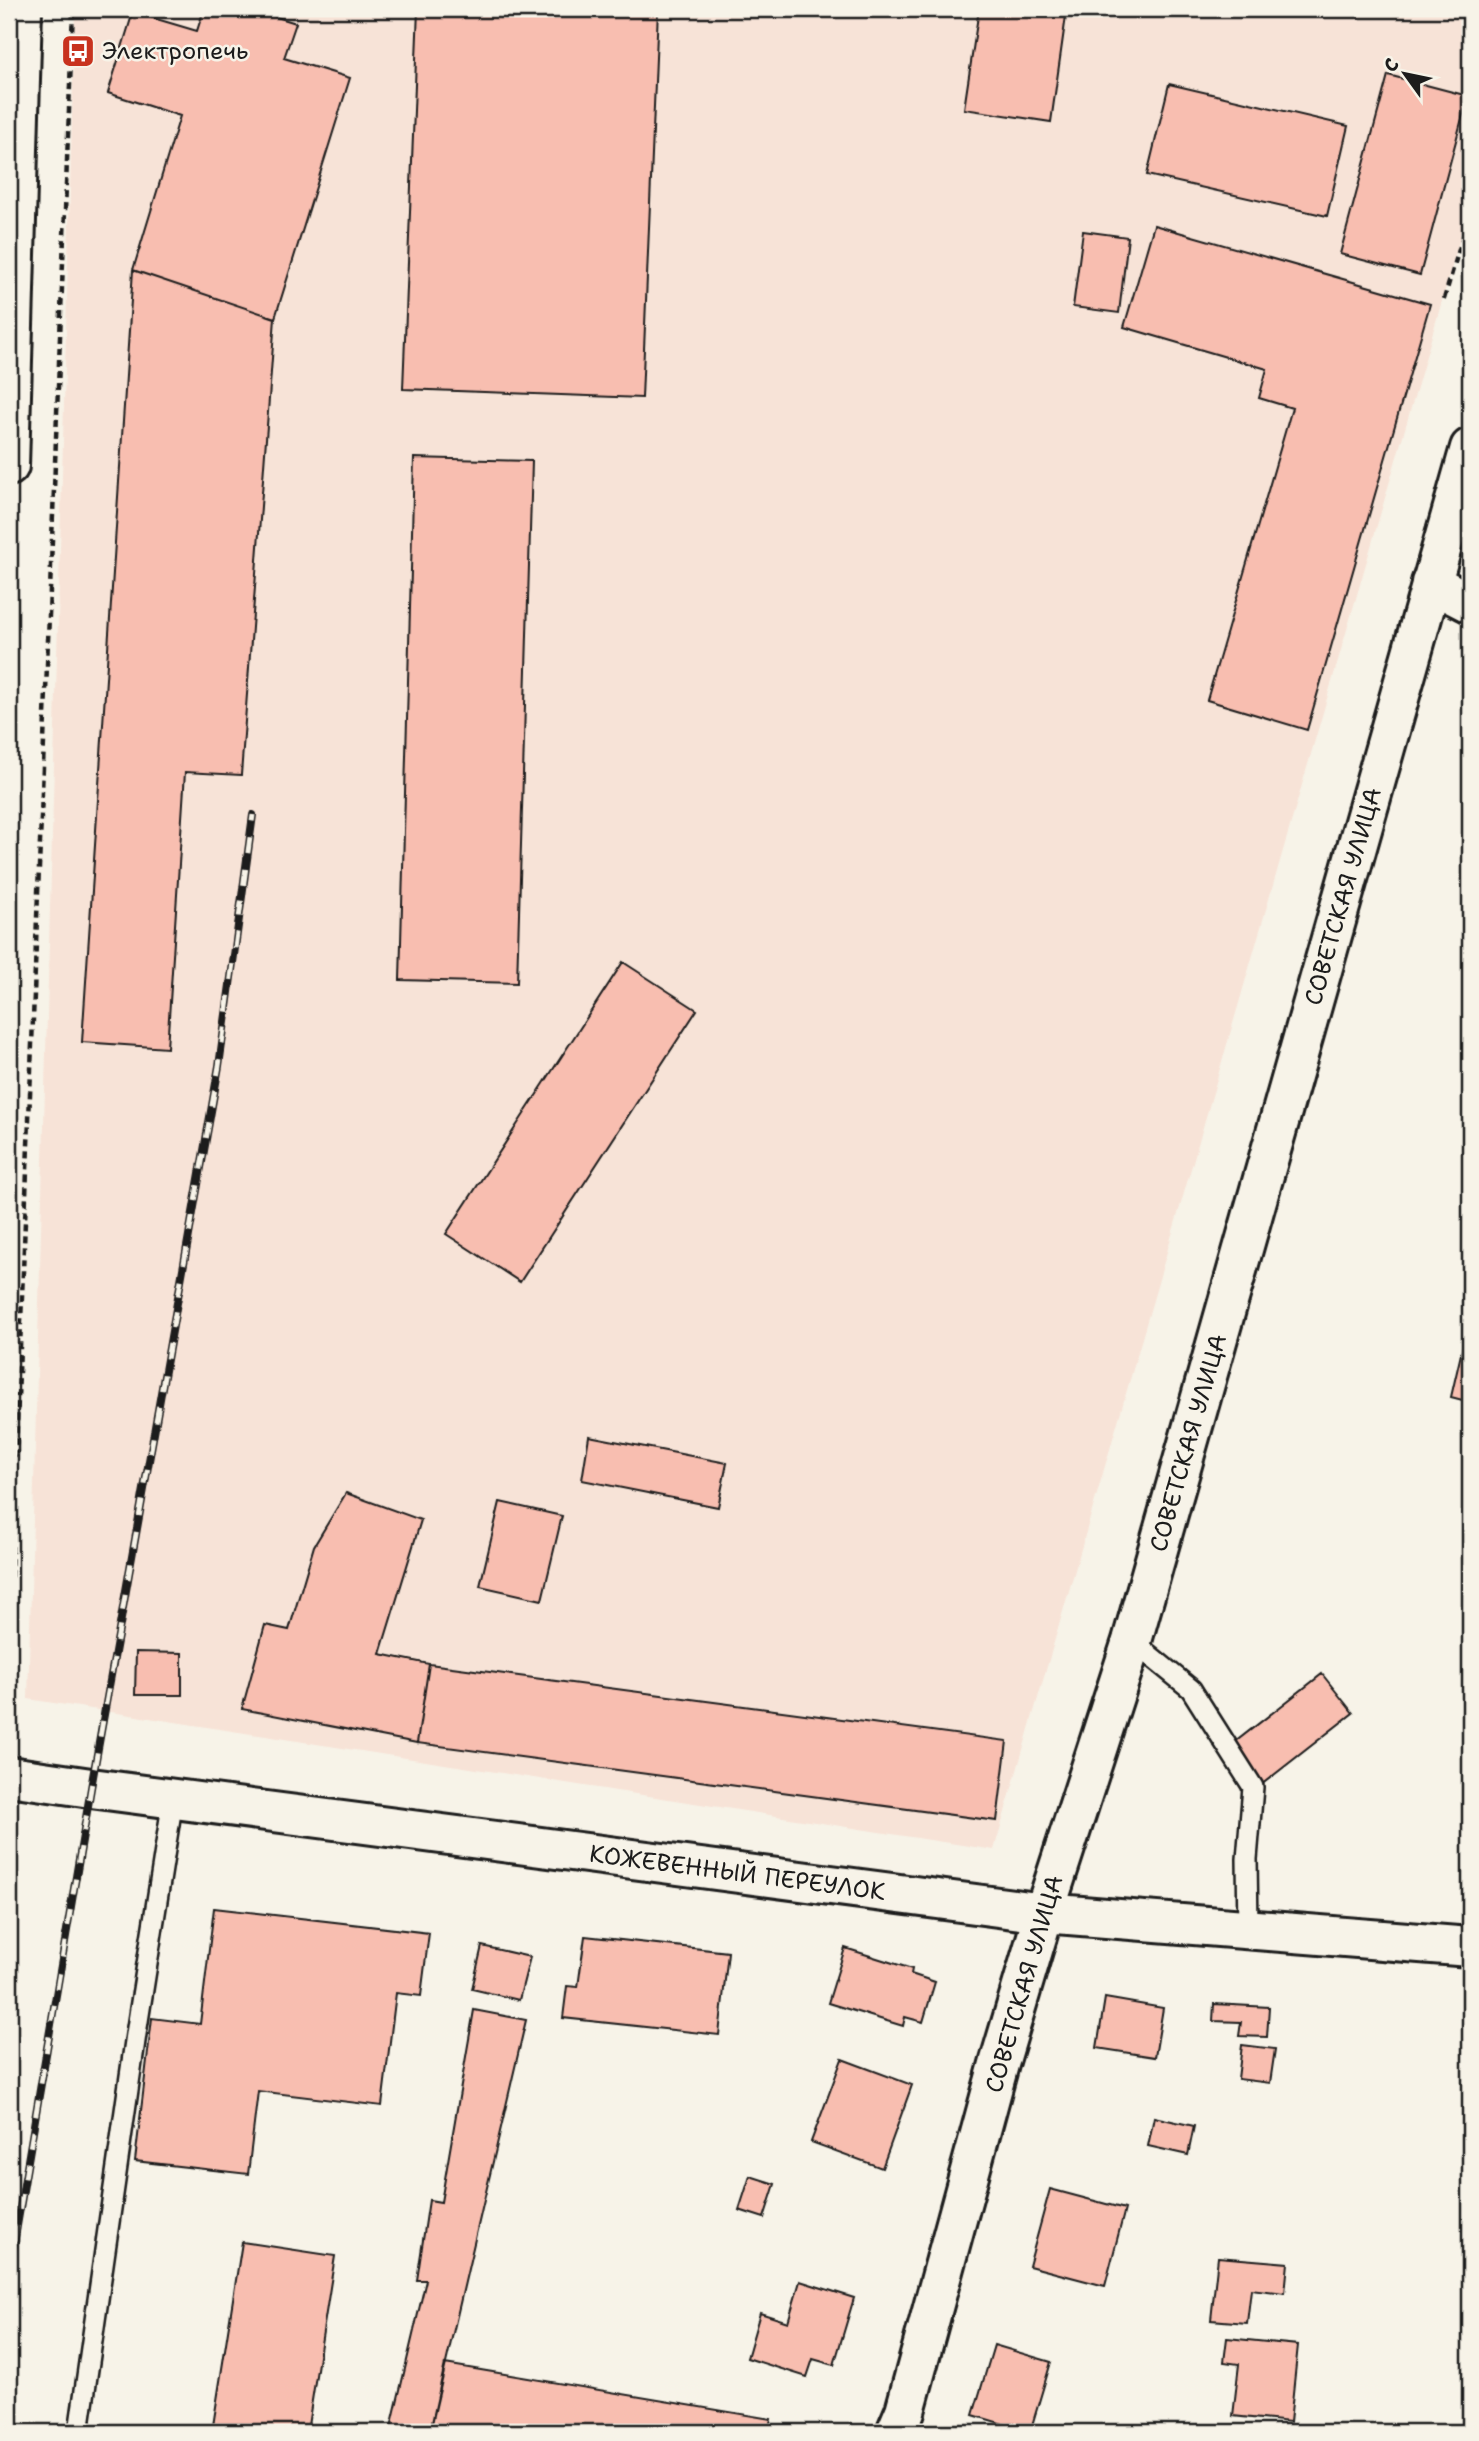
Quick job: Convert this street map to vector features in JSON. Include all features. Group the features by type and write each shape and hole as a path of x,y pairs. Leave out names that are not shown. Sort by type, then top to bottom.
{"street":[{"path":"9,466 22,9"},
{"name":"СОВЕТСКАЯ УЛИЦА","path":"896,2432 905,2411 999,2064 1044,1913 1132,1641 1470,448"},
{"path":"1431,583 1470,603"},
{"name":"КОЖЕВЕННЫЙ ПЕРЕУЛОК","path":"9,1776 1044,1913 1470,1947"}],"lane":[{"path":"1132,1641 1191,1689 1253,1787 1247,1859 1248,1929"},
{"path":"79,2432 173,1799"}],"path":[{"path":"9,1625 73,9"},
{"path":"1444,299 1470,213"}],"shaded area":[{"path":"75,9 1470,9 1470,204 994,1850 28,1699"}],"building":[{"path":"204,9 251,9 296,23 284,58 350,78 275,318 133,270 180,116 108,93 133,12 197,31"},
{"path":"418,9 658,9 642,398 403,389"},
{"path":"979,9 1067,9 1051,122 964,109"},
{"path":"1388,75 1468,96 1420,275 1340,254"},
{"path":"1169,84 1348,126 1327,216 1147,175"},
{"path":"1154,225 1430,304 1307,730 1207,700 1292,408 1259,398 1267,369 1124,327"},
{"path":"1083,231 1128,237 1119,313 1073,307"},
{"path":"133,270 275,318 241,775 185,772 167,1048 82,1042"},
{"path":"414,458 532,461 517,983 400,980"},
{"path":"623,962 697,1010 520,1282 446,1234"},
{"path":"1470,1315 1470,1402 1451,1397"},
{"path":"589,1436 727,1463 718,1507 582,1480"},
{"path":"346,1493 421,1520 380,1654 429,1664 417,1743 242,1709 265,1625 289,1630 314,1546"},
{"path":"500,1502 562,1516 542,1600 480,1586"},
{"path":"136,1652 182,1653 182,1695 135,1695"},
{"path":"429,1664 1007,1741 997,1821 417,1743"},
{"path":"1322,1674 1353,1713 1261,1785 1230,1746"},
{"path":"214,1908 429,1933 421,1996 396,1993 382,2106 258,2091 248,2174 135,2161 152,2018 200,2024"},
{"path":"585,1936 728,1952 719,2035 563,2018 567,1986 578,1987"},
{"path":"482,1946 530,1957 519,2000 472,1989"},
{"path":"845,1948 912,1969 911,1974 935,1982 923,2022 905,2017 903,2026 828,2003"},
{"path":"1105,1998 1163,2008 1155,2057 1097,2048"},
{"path":"1214,2004 1269,2007 1267,2037 1239,2036 1241,2022 1213,2021"},
{"path":"474,2010 526,2020 430,2432 390,2432 426,2280 417,2280 429,2200 441,2202"},
{"path":"1242,2045 1275,2049 1270,2083 1238,2079"},
{"path":"842,2059 912,2085 882,2168 811,2142"},
{"path":"1154,2117 1194,2126 1188,2155 1148,2146"},
{"path":"750,2176 775,2184 764,2218 739,2210"},
{"path":"1050,2189 1125,2209 1105,2286 1029,2266"},
{"path":"242,2242 335,2256 307,2432 212,2432"},
{"path":"1218,2257 1288,2263 1285,2293 1251,2289 1247,2323 1211,2320"},
{"path":"800,2281 854,2298 834,2365 813,2359 807,2377 747,2358 760,2313 788,2322"},
{"path":"1227,2338 1298,2345 1290,2422 1233,2416 1239,2364 1224,2362"},
{"path":"994,2345 1051,2362 1030,2432 973,2415"},
{"path":"445,2364 771,2419 768,2432 430,2432"}],"railway":[{"path":"9,2273 91,1788 219,1066 253,815"}],"place":[{"name":"Электропечь","path":"78,51"}]}
